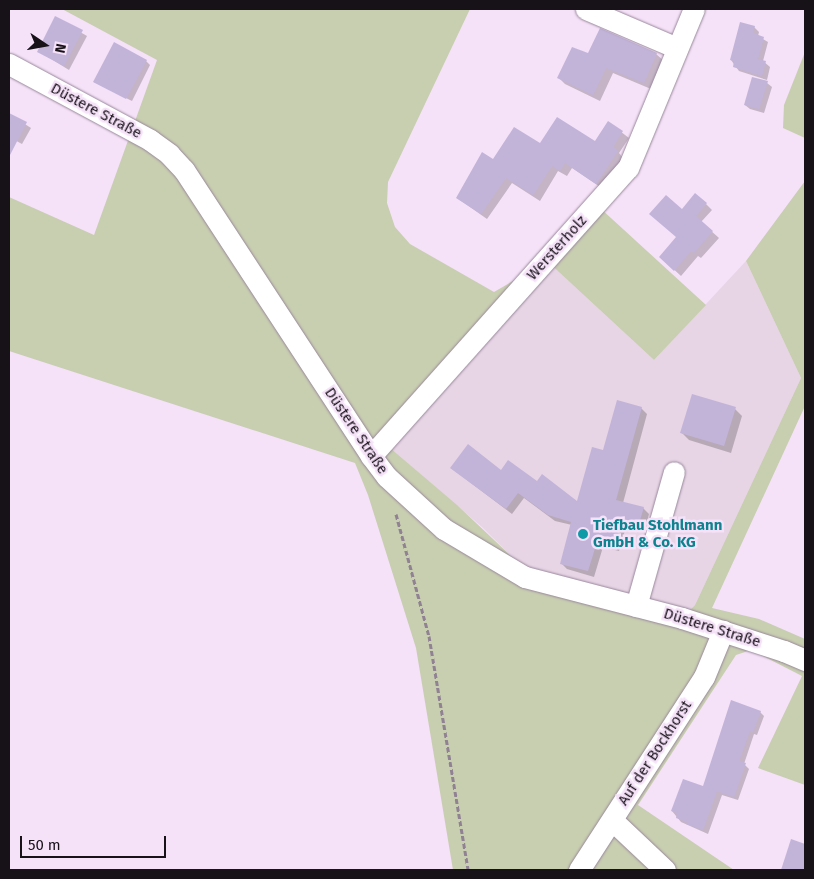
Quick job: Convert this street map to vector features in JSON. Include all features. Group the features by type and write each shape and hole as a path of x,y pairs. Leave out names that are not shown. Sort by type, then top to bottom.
{"street":[{"path":"586,9 677,48"},
{"name":"Wersterholz","path":"370,456 628,168 694,9"},
{"name":"Düstere Straße","path":"9,64 150,140 169,154 184,170 370,456 386,477 444,529 525,577 723,631 805,660"},
{"path":"636,606 674,472"},
{"name":"Auf der Bockhorst","path":"579,870 704,677 723,631"},
{"path":"612,820 665,870"}],"path":[{"path":"386,477 429,636 468,870"}],"shaded area":[{"path":"547,261 654,360 746,261 801,378 695,605 685,615 528,572 482,527 389,447"}],"green space":[{"path":"62,9 470,9 388,182 387,203 395,227 410,244 494,292 547,261 389,447 457,505 528,572 685,615 695,605 801,378 746,261 805,181 805,406 712,608 759,619 805,639 805,785 758,768 802,676 751,650 736,655 638,805 734,870 453,870 416,648 368,495 355,463 9,351 9,197 94,235 157,60"},
{"path":"805,52 805,138 783,128 784,105"},
{"path":"600,208 706,305 654,360 547,261"}],"building":[{"path":"55,16 83,30 64,66 37,52"},
{"path":"740,22 755,26 753,33 764,37 758,59 766,61 762,76 733,67 734,61 730,60"},
{"path":"600,28 657,53 644,83 606,68 593,95 557,78 572,47 588,53"},
{"path":"114,42 147,60 126,99 93,82"},
{"path":"752,77 768,81 759,109 744,105"},
{"path":"9,113 27,122 9,157"},
{"path":"557,117 595,141 608,121 623,131 613,147 618,151 596,184 565,163 560,171 552,166 533,195 506,178 481,214 456,198 482,152 493,159 514,127 540,143"},
{"path":"695,193 707,203 696,216 713,231 694,253 691,251 674,271 659,257 676,237 649,214 666,195 682,209"},
{"path":"692,394 736,407 724,446 680,433"},
{"path":"617,400 642,407 616,500 644,507 638,527 620,522 613,546 597,542 588,571 560,564 571,522 548,515 518,493 506,509 450,468 468,444 501,470 508,460 537,481 542,474 577,501 592,447 603,450"},
{"path":"731,700 761,711 753,732 750,731 739,761 746,763 734,797 717,791 703,830 686,824 687,822 676,818 677,813 671,811 683,779 703,786"},
{"path":"791,839 805,844 805,870 781,870"}],"place":[{"name":"Tiefbau Stohlmann GmbH & Co. KG","path":"583,534"}]}
